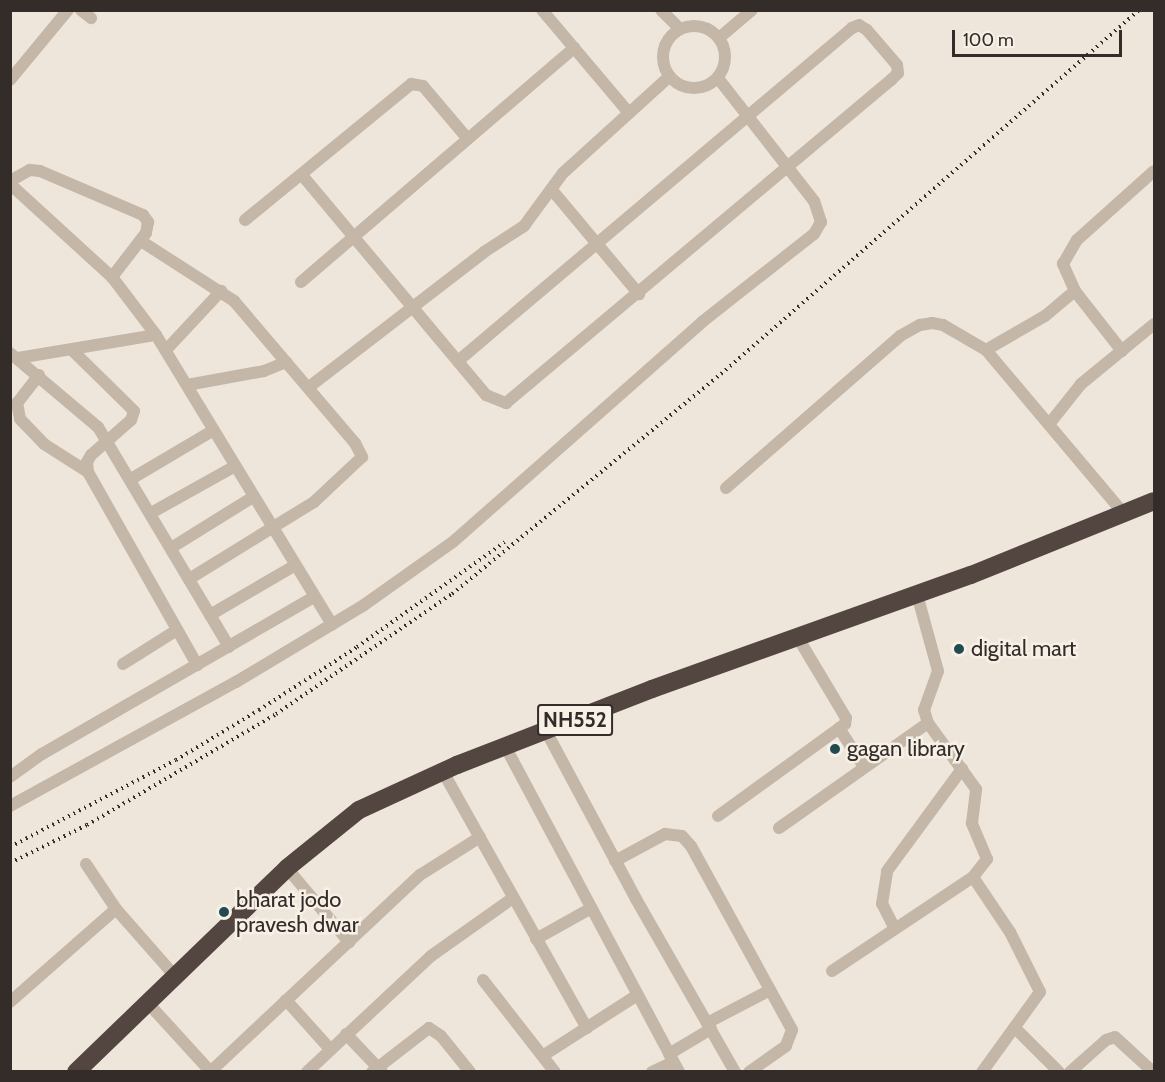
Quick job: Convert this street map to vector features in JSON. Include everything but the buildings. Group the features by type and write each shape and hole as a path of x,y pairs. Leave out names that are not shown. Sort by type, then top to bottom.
{"highway":[{"name":"NH552","path":"76,1071 286,868 358,810 442,770 797,636 917,594 1155,501"}],"street":[{"path":"10,80 68,10"},
{"path":"542,10 629,113"},
{"path":"661,10 680,29"},
{"path":"719,38 752,10"},
{"path":"701,26 719,38 726,58 718,78 693,88 670,76 663,56 671,36 680,29 701,26"},
{"path":"302,175 458,362 486,394 506,404 639,294 786,165 891,80 898,73 897,65 859,26 746,114 458,362"},
{"path":"301,282 352,235 574,48"},
{"path":"309,387 524,226 563,173 670,76"},
{"path":"10,806 332,625 454,541 702,322 814,234 820,222 820,213 786,165 718,78"},
{"path":"245,220 411,84 423,86 467,138"},
{"path":"112,277 141,241 148,222 143,215 75,183 30,170 10,183 112,277 156,335 188,385 271,530 332,625"},
{"path":"1122,351 1074,291 1063,264 1066,254 1077,240 1155,171"},
{"path":"552,190 639,294"},
{"path":"141,241 194,278 221,291 309,387 355,443 362,457 314,502 189,579"},
{"path":"166,350 221,291"},
{"path":"986,350 1045,316 1074,291"},
{"path":"1050,423 1081,384 1155,324"},
{"path":"726,489 900,336 920,325 943,326 986,350 1050,423 1124,514"},
{"path":"14,356 72,350 156,335"},
{"path":"72,350 134,411 131,420 107,439 87,462 88,472 197,665"},
{"path":"14,356 39,375 107,439 229,646"},
{"path":"188,385 264,371 286,362"},
{"path":"39,375 16,403 20,419 44,444 88,472"},
{"path":"131,479 214,430"},
{"path":"151,513 235,466"},
{"path":"171,548 253,497"},
{"path":"210,615 294,566"},
{"path":"832,971 973,877 987,859 972,824 976,789 928,723 924,710 926,697 938,671 917,594"},
{"path":"10,777 42,754 314,597"},
{"path":"123,664 177,630"},
{"path":"717,816 839,728 846,718 797,636"},
{"path":"779,828 928,723"},
{"path":"839,728 864,767"},
{"path":"546,731 615,861 735,1071"},
{"path":"506,746 636,996 674,1062"},
{"path":"895,929 882,904 886,871 962,769"},
{"path":"442,770 587,1028"},
{"path":"615,861 665,834 682,836 792,1030 792,1039 749,1071"},
{"path":"147,1002 210,1071 420,875 480,837"},
{"path":"86,864 116,909 174,975"},
{"path":"286,868 349,942"},
{"path":"973,877 1037,981 1040,992 1036,1002 982,1071"},
{"path":"307,1071 431,956 513,898"},
{"path":"10,1002 116,909"},
{"path":"536,939 590,909"},
{"path":"483,980 555,1071"},
{"path":"652,1071 674,1062 709,1026 770,990"},
{"path":"544,1055 636,996"},
{"path":"286,1000 330,1049"},
{"path":"346,1034 377,1070 429,1028 441,1036 470,1071"},
{"path":"1016,1028 1059,1071"},
{"path":"1070,1071 1106,1040 1115,1037 1153,1071"}],"railway":[{"path":"10,863 87,825 276,714 452,594 721,374 1139,10"},
{"path":"10,847 176,760 259,710 357,647 505,542"}],"place":[{"name":"digital mart","path":"959,649"},
{"name":"gagan library","path":"835,749"},
{"name":"bharat jodo pravesh dwar","path":"224,912"}]}
